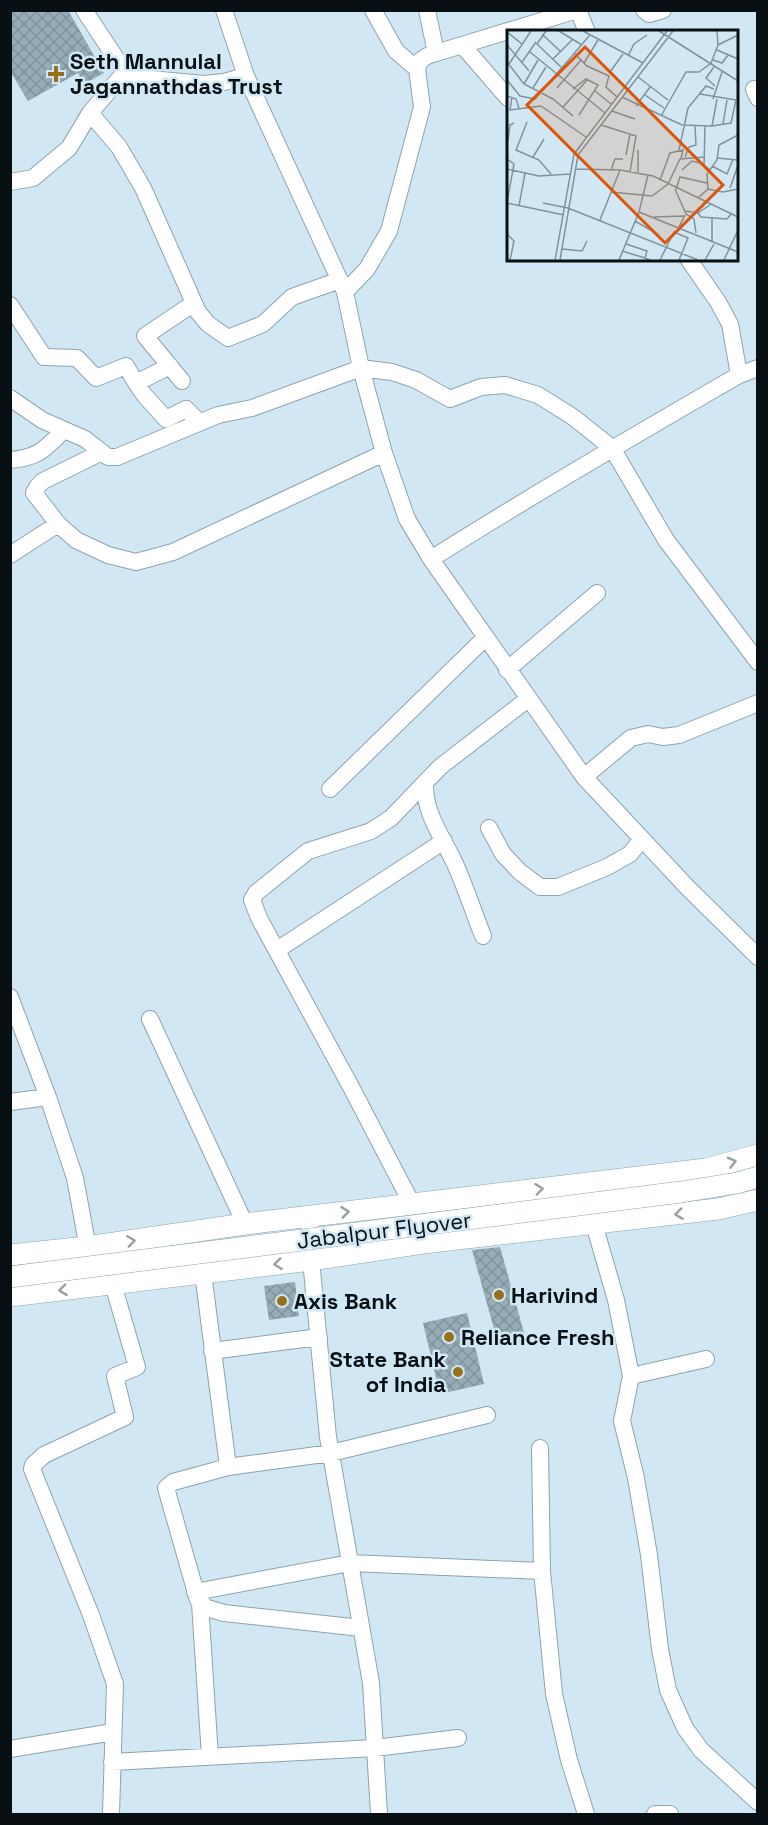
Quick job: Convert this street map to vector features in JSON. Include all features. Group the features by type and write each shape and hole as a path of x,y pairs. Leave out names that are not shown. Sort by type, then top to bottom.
{"main road":[{"path":"10,1256 309,1216 706,1169 758,1155"},
{"name":"Jabalpur Flyover","path":"10,1277 681,1192 737,1183 758,1177"},
{"path":"10,1296 311,1260 423,1243 718,1209 758,1200"}],"street":[{"path":"84,10 125,72 140,78 204,84 246,76"},
{"path":"224,10 246,76 343,286 361,368 384,453 407,519 431,559 485,638 584,777 758,957"},
{"path":"373,10 396,51 417,69"},
{"path":"427,10 436,53"},
{"path":"512,30 578,10 586,30"},
{"path":"644,10 649,14 663,10"},
{"path":"90,113 119,147 143,188 194,303 208,324 228,338 263,324 291,297 343,286 367,269 389,231 422,107 417,69 420,61 436,53 507,31"},
{"path":"462,45 507,97"},
{"path":"10,182 33,178 69,148 90,113 125,72"},
{"path":"690,261 718,302 729,324 739,375"},
{"path":"182,381 145,336 194,303"},
{"path":"10,305 44,357 77,358 96,378 126,366 145,396 166,419 186,409 199,423"},
{"path":"136,383 170,366"},
{"path":"10,398 42,420 85,439 108,457 117,457 218,415 252,408 361,368 392,372 416,380 450,399 481,387 505,385 538,395 573,417 612,448 666,540 758,662"},
{"path":"431,559 612,448 739,375 758,368"},
{"path":"10,460 32,458 43,451 64,430"},
{"path":"102,452 43,481 34,493 58,524 76,540 108,555 136,562 173,552 384,453"},
{"path":"10,555 58,524"},
{"path":"507,670 597,593"},
{"path":"330,789 485,638"},
{"path":"412,1204 252,900 256,893 308,851 371,831 391,818 440,767 528,699"},
{"path":"584,777 632,738 648,734 663,737 679,735 758,703"},
{"path":"425,784 427,805 483,936"},
{"path":"489,828 503,854 520,872 540,887 558,887 607,867 630,854 642,839"},
{"path":"277,950 444,841"},
{"path":"10,997 48,1097 75,1178 87,1247 105,1284 137,1367 115,1376 125,1417 44,1455 37,1460 32,1469 91,1615 115,1684 111,1815"},
{"path":"150,1019 245,1224"},
{"path":"10,1102 48,1097"},
{"path":"309,1216 311,1260 331,1453 371,1683 379,1815"},
{"path":"594,1224 616,1300 631,1376 622,1420 636,1478 668,1690 685,1728 701,1750 758,1802"},
{"path":"202,1273 228,1467"},
{"path":"212,1351 319,1337"},
{"path":"631,1376 706,1359"},
{"path":"210,1757 198,1598 166,1488 173,1482 228,1467 331,1453 487,1415"},
{"path":"540,1448 542,1571 554,1694 569,1760 586,1815"},
{"path":"198,1598 350,1563 542,1571"},
{"path":"198,1598 207,1608 224,1613 361,1628"},
{"path":"10,1749 114,1732"},
{"path":"112,1762 375,1748 458,1738"},
{"path":"655,1815 670,1815"}],"building":[{"path":"10,10 68,10 104,73 84,84 78,73 28,101 10,71"},
{"name":"Harivind","path":"500,1247 526,1340 499,1347 472,1250"},
{"name":"Axis Bank","path":"295,1282 299,1316 269,1320 264,1286"},
{"path":"467,1313 484,1384 440,1394 423,1323"}],"place":[{"name":"Seth Mannulal Jagannathdas Trust","path":"56,74"},
{"name":"Harivind","path":"499,1295"},
{"name":"Axis Bank","path":"282,1301"},
{"name":"Reliance Fresh","path":"449,1337"},
{"name":"State Bank of India","path":"458,1372"}]}
